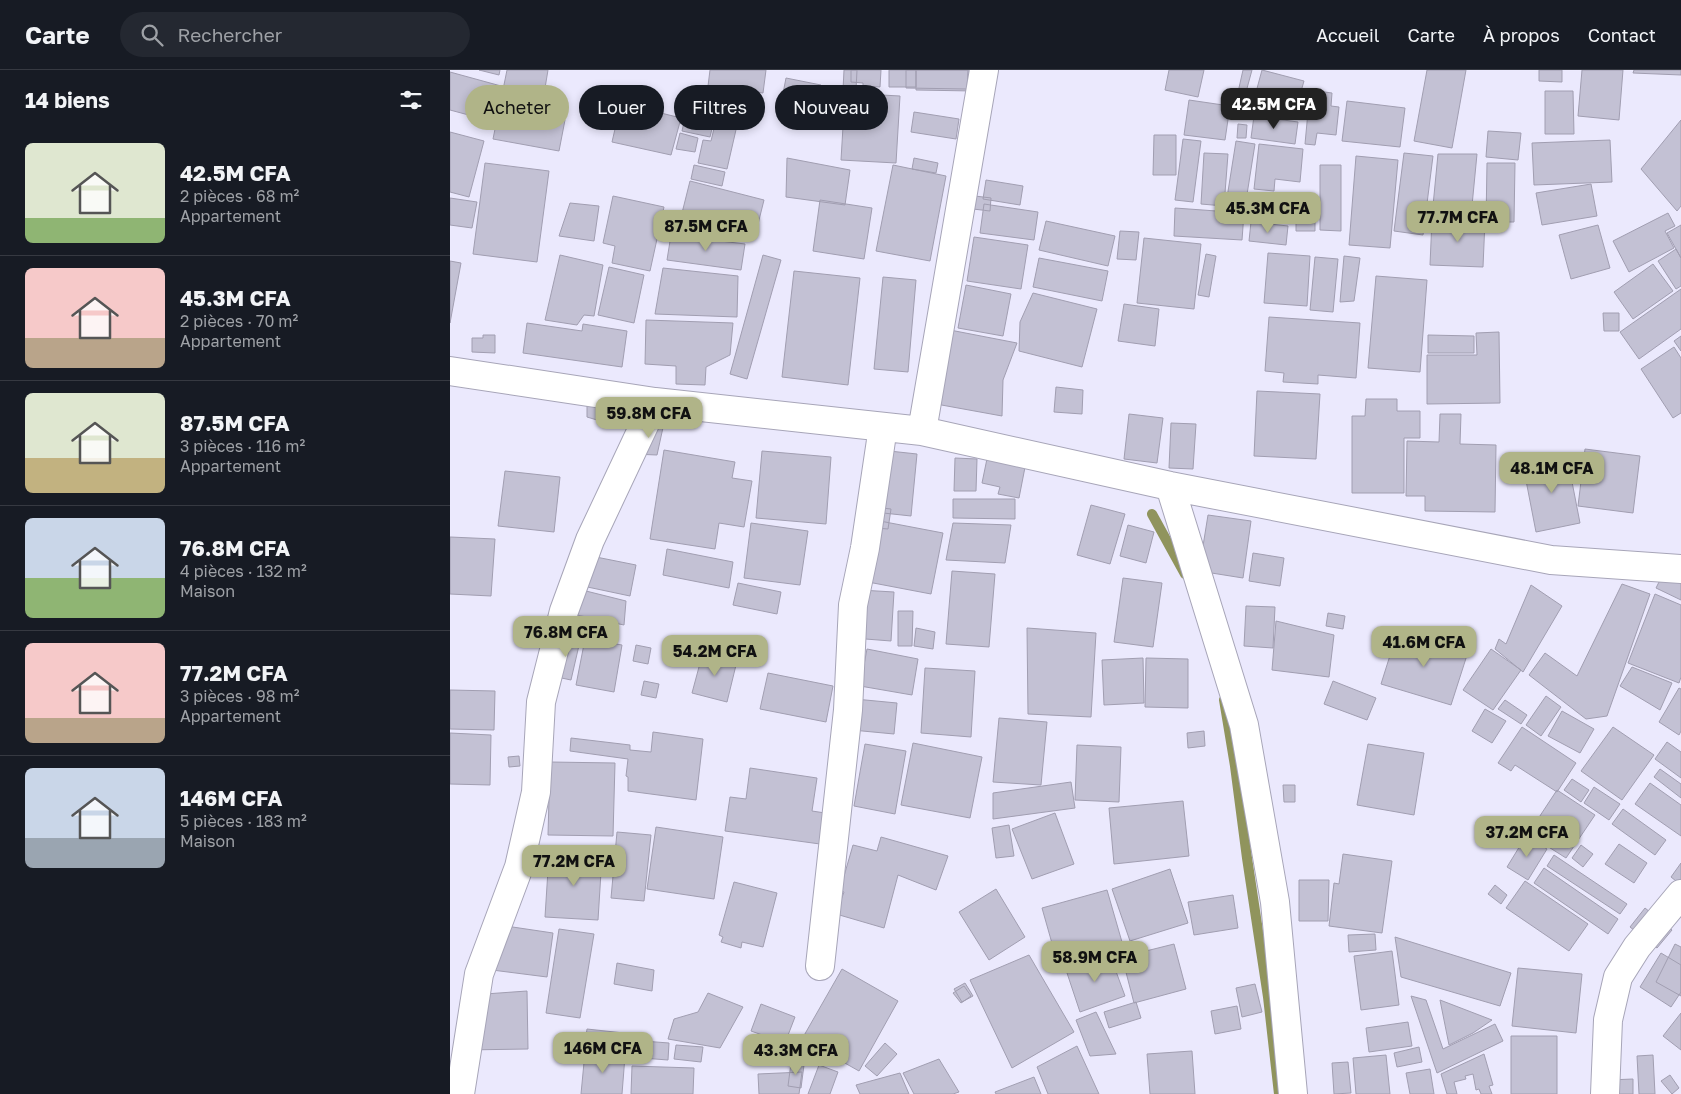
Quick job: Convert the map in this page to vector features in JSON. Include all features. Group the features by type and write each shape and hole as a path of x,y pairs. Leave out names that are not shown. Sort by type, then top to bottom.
{"street":[{"path":"922,431 984,70"},
{"path":"450,371 655,402 922,431 1170,486 1551,560 1681,569"},
{"path":"460,1094 479,974 519,867 536,792 542,702 564,611 590,540 655,402"},
{"path":"820,966 848,710 853,605 865,548 883,427"},
{"path":"1170,486 1244,725 1275,902 1293,1094"},
{"path":"1605,1094 1608,1020 1618,977 1637,947 1681,894"}],"building":[{"path":"479,70 500,70 499,75"},
{"path":"507,70 548,70 546,85 504,85"},
{"path":"710,70 766,70 764,85 708,85"},
{"path":"844,70 857,70 856,85 843,85"},
{"path":"851,70 881,70 880,85 863,85 863,83 851,82"},
{"path":"889,70 916,70 916,87 889,87"},
{"path":"906,70 968,70 967,89 906,88"},
{"path":"916,70 976,70 973,91 916,90"},
{"path":"1169,70 1204,70 1198,97 1165,90"},
{"path":"1243,70 1252,70 1243,103 1236,101"},
{"path":"1262,70 1304,81 1293,119 1252,107"},
{"path":"1427,70 1466,70 1452,148 1414,141"},
{"path":"1539,70 1562,70 1562,82 1539,81"},
{"path":"1582,70 1623,70 1619,120 1578,116"},
{"path":"1634,70 1681,70 1681,75 1633,73"},
{"path":"450,72 497,85 465,85 465,114 450,110"},
{"path":"786,78 821,85 785,85"},
{"path":"1310,90 1332,93 1331,106 1339,107 1336,135 1317,133 1315,145 1305,144"},
{"path":"1545,91 1573,91 1574,134 1545,134"},
{"path":"888,95 900,96 896,163 841,160 843,130 888,130"},
{"path":"1189,100 1230,106 1225,140 1184,135"},
{"path":"1347,101 1405,108 1400,147 1342,141"},
{"path":"914,112 959,119 956,139 911,132"},
{"path":"664,114 674,116 674,130 678,130 671,155 612,142 615,130 664,130"},
{"path":"1254,116 1298,122 1295,144 1251,138"},
{"path":"1681,120 1681,206 1677,211 1641,169"},
{"path":"1238,124 1247,125 1246,138 1237,138"},
{"path":"495,130 563,130 559,151 493,139"},
{"path":"682,130 712,130 710,137"},
{"path":"714,130 736,130 727,169 698,163 703,140 711,141"},
{"path":"1488,131 1521,133 1518,160 1486,157"},
{"path":"450,132 484,141 469,197 450,192"},
{"path":"680,133 698,138 695,152 676,149"},
{"path":"1154,135 1176,135 1176,175 1153,175"},
{"path":"1183,139 1201,141 1193,202 1175,200"},
{"path":"1610,140 1612,182 1534,185 1532,143"},
{"path":"1236,141 1255,144 1245,207 1226,204"},
{"path":"1259,144 1303,149 1300,182 1275,179 1274,191 1254,189"},
{"path":"1204,153 1228,154 1224,206 1201,204"},
{"path":"1404,153 1433,156 1423,235 1394,231"},
{"path":"1438,154 1477,154 1471,216 1432,216"},
{"path":"1356,156 1398,160 1390,248 1349,245"},
{"path":"787,158 850,170 845,205 786,197"},
{"path":"914,158 938,163 936,173 912,169"},
{"path":"485,163 549,171 537,262 473,254"},
{"path":"1487,163 1515,163 1514,222 1486,222"},
{"path":"694,165 725,172 722,186 691,179"},
{"path":"893,165 946,176 930,261 876,251"},
{"path":"1320,165 1341,165 1341,231 1320,230"},
{"path":"986,180 1023,186 1020,205 983,199"},
{"path":"690,181 764,200 754,240 680,221"},
{"path":"1591,184 1597,216 1542,225 1536,193"},
{"path":"1255,193 1290,195 1289,217 1254,216"},
{"path":"613,196 664,207 650,271 612,263 615,246 603,243"},
{"path":"975,196 991,198 990,211 973,209"},
{"path":"450,198 477,202 472,228 450,225"},
{"path":"820,200 872,208 864,259 813,251"},
{"path":"570,203 599,206 594,241 559,236"},
{"path":"984,204 1038,212 1034,240 980,233"},
{"path":"1296,206 1315,206 1315,231 1296,231"},
{"path":"1175,208 1244,213 1242,240 1174,236"},
{"path":"1668,213 1675,226 1665,231 1674,248 1629,272 1613,241"},
{"path":"1432,219 1485,221 1483,267 1430,265"},
{"path":"1046,221 1115,236 1108,266 1039,250"},
{"path":"1251,222 1288,226 1286,245 1249,241"},
{"path":"1598,225 1610,268 1571,279 1559,235"},
{"path":"1681,225 1681,258 1667,233"},
{"path":"1120,231 1139,232 1136,260 1117,259"},
{"path":"671,235 745,244 741,270 667,260"},
{"path":"974,237 1028,245 1021,289 967,281"},
{"path":"1144,238 1201,244 1194,309 1137,303"},
{"path":"1676,249 1681,258 1681,286 1676,289 1658,261"},
{"path":"1268,253 1310,256 1307,306 1264,303"},
{"path":"1206,254 1216,256 1209,297 1198,295"},
{"path":"560,255 603,265 594,316 584,315 577,325 545,320"},
{"path":"763,255 781,260 747,379 730,374"},
{"path":"1344,256 1360,258 1354,301 1340,302"},
{"path":"1315,257 1338,259 1333,312 1310,310"},
{"path":"1039,258 1108,271 1102,301 1033,287"},
{"path":"450,261 461,263 450,323"},
{"path":"1653,264 1673,291 1633,319 1614,292"},
{"path":"609,267 644,275 634,323 598,315"},
{"path":"663,268 738,276 737,317 655,314"},
{"path":"794,271 860,278 848,385 782,377"},
{"path":"1376,276 1427,280 1420,372 1368,368"},
{"path":"883,277 916,280 908,372 874,369"},
{"path":"966,285 1011,294 1003,336 958,328"},
{"path":"1681,289 1681,329 1639,359 1620,332"},
{"path":"1033,293 1097,309 1082,367 1019,351 1020,322"},
{"path":"1124,304 1159,309 1155,346 1118,341"},
{"path":"1603,313 1619,313 1619,331 1604,331"},
{"path":"1269,317 1360,323 1356,378 1318,375 1318,384 1283,382 1284,373 1265,371"},
{"path":"646,320 733,323 730,355 706,367 705,385 676,384 676,366 645,364"},
{"path":"527,323 582,331 583,324 627,331 622,367 523,353"},
{"path":"950,330 1017,343 1003,380 1002,416 936,404"},
{"path":"1499,332 1500,403 1427,404 1427,355 1477,355 1476,333"},
{"path":"483,335 495,335 495,353 472,352 472,338 483,338"},
{"path":"1428,335 1474,336 1474,353 1428,353"},
{"path":"1681,336 1681,351 1674,341"},
{"path":"1674,347 1681,358 1681,413 1673,418 1641,369"},
{"path":"1056,387 1083,390 1082,414 1054,412"},
{"path":"1257,391 1320,394 1316,459 1254,456"},
{"path":"1366,399 1397,399 1397,411 1420,411 1420,438 1404,438 1404,493 1352,493 1352,416 1365,416"},
{"path":"587,404 601,407 597,420 587,417"},
{"path":"1129,414 1163,418 1157,463 1124,459"},
{"path":"1440,414 1461,414 1460,444 1496,445 1495,512 1425,511 1425,496 1406,496 1407,441 1439,442"},
{"path":"641,422 664,423 657,455 633,454"},
{"path":"1171,423 1196,424 1193,469 1169,468"},
{"path":"989,449 1027,457 1019,498 998,494 1000,487 982,483"},
{"path":"1585,449 1640,456 1633,513 1578,506"},
{"path":"664,450 735,462 732,478 752,481 744,527 719,523 715,549 650,539"},
{"path":"880,450 917,454 911,516 874,512"},
{"path":"762,451 831,457 826,524 756,518"},
{"path":"1567,456 1580,523 1536,532 1523,465"},
{"path":"955,458 977,459 976,491 954,491"},
{"path":"505,471 560,477 554,532 498,526"},
{"path":"953,499 1015,499 1015,519 953,518"},
{"path":"1091,505 1125,514 1110,564 1077,555"},
{"path":"882,508 891,509 888,529 877,528"},
{"path":"1208,515 1251,521 1243,578 1199,571"},
{"path":"880,521 943,533 931,594 868,582"},
{"path":"751,523 808,531 800,585 744,578"},
{"path":"953,523 1011,525 1005,563 946,560"},
{"path":"1128,525 1154,532 1146,563 1120,556"},
{"path":"450,537 495,539 491,596 450,594"},
{"path":"667,549 733,562 729,588 663,575"},
{"path":"1253,553 1284,558 1280,586 1249,581"},
{"path":"596,557 636,565 630,596 578,585"},
{"path":"1665,570 1681,577 1681,600 1656,588"},
{"path":"952,571 995,574 989,647 946,644"},
{"path":"1123,578 1162,583 1153,647 1114,642"},
{"path":"738,583 781,592 777,614 733,605"},
{"path":"1622,584 1650,594 1607,716 1586,719 1529,675 1545,653 1577,676"},
{"path":"1531,585 1562,606 1523,672 1495,649 1499,639 1506,644"},
{"path":"574,588 626,601 624,625 572,614"},
{"path":"843,589 894,592 891,641 840,637"},
{"path":"1655,594 1681,605 1681,677 1679,683 1628,663"},
{"path":"1246,606 1275,607 1273,648 1244,646"},
{"path":"898,611 913,611 912,646 898,646"},
{"path":"1328,613 1345,616 1343,629 1326,626"},
{"path":"1276,621 1334,635 1329,677 1272,670"},
{"path":"916,628 935,632 933,649 914,646"},
{"path":"1027,628 1096,633 1091,717 1028,714"},
{"path":"1398,630 1468,652 1451,705 1381,684"},
{"path":"562,636 580,641 571,680 552,676"},
{"path":"585,639 622,645 614,692 576,685"},
{"path":"636,645 651,648 648,664 633,661"},
{"path":"867,649 918,659 912,695 860,686"},
{"path":"1491,649 1521,670 1493,710 1463,690"},
{"path":"703,652 737,661 727,702 692,693"},
{"path":"1143,658 1144,703 1104,705 1102,660"},
{"path":"1146,658 1188,659 1188,708 1145,707"},
{"path":"1632,667 1672,683 1660,710 1620,686"},
{"path":"925,668 975,671 971,737 921,733"},
{"path":"768,673 833,686 826,722 760,709"},
{"path":"644,681 659,684 656,698 641,695"},
{"path":"1333,681 1376,698 1367,720 1324,704"},
{"path":"1679,688 1681,689 1681,731 1679,735 1659,722"},
{"path":"450,690 495,691 494,730 450,729"},
{"path":"1546,696 1561,707 1541,736 1526,725"},
{"path":"855,699 897,703 894,734 852,730"},
{"path":"1505,700 1527,715 1521,724 1498,709"},
{"path":"1485,709 1506,721 1492,743 1472,731"},
{"path":"1562,711 1594,729 1580,753 1548,736"},
{"path":"999,718 1047,722 1041,785 993,782"},
{"path":"1522,727 1576,763 1557,792 1515,765 1511,771 1498,763"},
{"path":"1613,727 1654,755 1622,800 1581,771"},
{"path":"1204,731 1205,746 1188,748 1187,733"},
{"path":"653,732 703,739 696,800 628,791 628,777 626,776 628,759 570,751 571,738 630,745 630,750 651,752"},
{"path":"450,733 491,735 490,785 450,784"},
{"path":"1667,742 1681,752 1681,778 1655,759"},
{"path":"913,743 982,757 970,818 901,805"},
{"path":"865,744 906,751 895,814 854,806"},
{"path":"1368,744 1424,753 1414,815 1357,805"},
{"path":"1077,745 1121,747 1119,802 1075,800"},
{"path":"519,756 520,766 509,767 508,757"},
{"path":"550,762 615,763 613,836 548,835"},
{"path":"750,768 817,778 812,811 825,813 820,844 725,831 730,797 746,799"},
{"path":"1660,769 1681,784 1681,798 1654,777"},
{"path":"1572,779 1589,790 1581,802 1564,790"},
{"path":"1071,782 1075,808 993,819 993,793"},
{"path":"1650,783 1681,805 1681,836 1635,804"},
{"path":"1283,785 1295,785 1295,802 1284,802"},
{"path":"1594,787 1620,804 1609,820 1584,803"},
{"path":"1557,790 1595,815 1566,858 1528,834"},
{"path":"1183,801 1189,856 1114,864 1109,808"},
{"path":"1623,809 1666,840 1655,855 1612,824"},
{"path":"1055,813 1074,864 1032,879 1012,829"},
{"path":"1009,825 1014,856 996,858 992,828"},
{"path":"656,827 723,837 714,899 647,889"},
{"path":"617,832 651,835 644,901 611,898"},
{"path":"1526,836 1547,849 1528,880 1507,867"},
{"path":"881,837 948,856 936,890 898,875 884,928 836,914 844,892 840,890 853,845 877,851"},
{"path":"1619,844 1647,863 1634,883 1605,864"},
{"path":"1581,845 1593,854 1583,867 1572,858"},
{"path":"549,854 602,856 598,920 545,917"},
{"path":"1343,854 1392,861 1382,933 1329,926 1334,883 1339,884"},
{"path":"1554,855 1627,904 1620,914 1547,866"},
{"path":"1681,863 1681,885 1671,877"},
{"path":"1544,868 1618,919 1608,934 1534,883"},
{"path":"1170,869 1188,923 1130,941 1112,889"},
{"path":"1299,880 1329,880 1328,921 1299,921"},
{"path":"1525,881 1588,924 1569,951 1506,908"},
{"path":"734,882 777,893 763,947 742,942 741,948 721,942 723,937 719,935"},
{"path":"1495,885 1507,895 1501,904 1488,894"},
{"path":"996,889 1025,937 989,960 959,912"},
{"path":"1107,890 1122,942 1057,961 1042,908"},
{"path":"1233,895 1238,928 1194,935 1188,902"},
{"path":"1645,908 1672,930 1657,948 1630,927"},
{"path":"499,925 553,933 547,977 492,970"},
{"path":"559,929 594,934 580,1018 546,1013"},
{"path":"1375,934 1376,950 1349,952 1348,935"},
{"path":"1395,937 1511,973 1500,1006 1401,977"},
{"path":"1174,944 1186,989 1134,1003 1122,957"},
{"path":"1675,944 1681,947 1681,996 1656,982"},
{"path":"1392,951 1399,1005 1361,1010 1354,956"},
{"path":"1661,953 1681,965 1681,992 1671,1007 1640,987"},
{"path":"1029,955 1074,1032 1012,1068 970,980"},
{"path":"1110,955 1125,996 1080,1012 1066,970"},
{"path":"617,963 654,970 652,991 614,984"},
{"path":"1518,968 1582,974 1576,1033 1512,1026"},
{"path":"842,969 898,1001 859,1071 802,1039"},
{"path":"965,983 973,996 962,1002 954,989"},
{"path":"1255,984 1262,1012 1242,1017 1236,988"},
{"path":"964,986 971,996 961,1003 953,993"},
{"path":"527,991 528,1049 464,1050 471,995"},
{"path":"708,993 743,1007 720,1048 668,1039 674,1019 698,1012"},
{"path":"1411,996 1426,1000 1443,1049 1495,1024 1503,1041 1437,1073"},
{"path":"1440,1000 1492,1020 1473,1033 1449,1045"},
{"path":"1136,1002 1141,1018 1109,1028 1104,1012"},
{"path":"761,1004 795,1017 785,1043 751,1031"},
{"path":"1237,1006 1241,1029 1215,1034 1211,1011"},
{"path":"1096,1012 1116,1054 1090,1056 1076,1020"},
{"path":"1681,1013 1681,1050 1663,1036"},
{"path":"1408,1022 1412,1046 1369,1052 1366,1028"},
{"path":"587,1029 633,1034 631,1048 585,1043"},
{"path":"1511,1036 1557,1036 1557,1094 1511,1094"},
{"path":"643,1041 669,1043 668,1060 642,1058"},
{"path":"885,1043 897,1054 877,1076 865,1066"},
{"path":"676,1045 703,1047 701,1062 674,1059"},
{"path":"1077,1046 1099,1094 1048,1094 1037,1067"},
{"path":"1419,1047 1422,1062 1397,1067 1394,1053"},
{"path":"1192,1051 1195,1094 1150,1094 1147,1054"},
{"path":"585,1052 625,1056 622,1094 581,1094"},
{"path":"1484,1054 1493,1085 1489,1086 1492,1094 1481,1094 1479,1089 1476,1090 1473,1074 1465,1076 1466,1079 1454,1082 1457,1094 1447,1094 1441,1074"},
{"path":"1386,1055 1390,1094 1356,1094 1353,1058"},
{"path":"1653,1055 1655,1094 1639,1094 1637,1056"},
{"path":"939,1059 959,1092 953,1094 914,1094 903,1073"},
{"path":"1348,1062 1351,1093 1334,1094 1332,1063"},
{"path":"791,1063 804,1065 801,1088 788,1086"},
{"path":"819,1065 838,1072 830,1094 808,1094"},
{"path":"632,1066 694,1068 693,1094 631,1094"},
{"path":"1430,1069 1434,1094 1410,1094 1406,1073"},
{"path":"802,1072 799,1094 759,1094 758,1074"},
{"path":"900,1073 909,1094 860,1094 856,1085"},
{"path":"1670,1075 1679,1088 1672,1094 1661,1081"},
{"path":"1034,1077 1041,1094 996,1094 995,1092"},
{"path":"1633,1079 1633,1094 1610,1094 1609,1080"}],"waterway":[{"path":"1152,514 1185,574"},
{"path":"1224,700 1268,997 1279,1094"}]}
